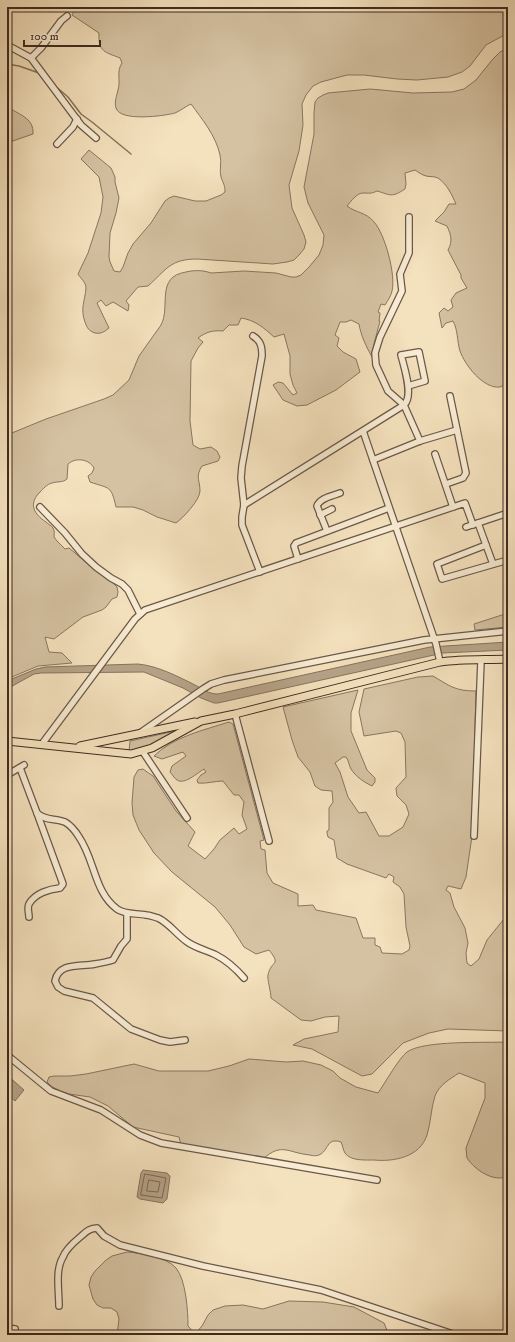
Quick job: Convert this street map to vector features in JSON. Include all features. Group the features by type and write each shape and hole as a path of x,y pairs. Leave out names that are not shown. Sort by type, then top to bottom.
{"main road":[{"path":"73,748 235,714 440,659 508,659"},
{"path":"7,741 131,754 143,752 152,748 201,721"}],"street":[{"path":"31,58 41,48 61,21 68,16"},
{"path":"7,45 31,58 81,125 96,138"},
{"path":"57,144 73,127 77,119"},
{"path":"409,217 409,253 400,274 402,291 380,337 375,353 376,366 388,391 404,405 420,441"},
{"path":"253,336 260,343 262,356 242,466 241,478 244,505 242,525 260,572"},
{"path":"244,505 404,405 409,391 408,386 402,355 419,352 425,381 408,386"},
{"path":"446,484 463,478 466,473 450,396"},
{"path":"373,460 420,441 457,430"},
{"path":"363,431 440,659"},
{"path":"435,454 453,507"},
{"path":"327,531 316,506 319,502 340,493"},
{"path":"42,744 102,663 140,614 145,610 465,503 486,545 493,564"},
{"path":"40,507 65,533 82,554 96,567 122,584 128,590 140,614"},
{"path":"298,559 294,546 296,543 389,508"},
{"path":"320,515 332,509"},
{"path":"466,527 508,513"},
{"path":"486,545 437,564 442,579 508,560"},
{"path":"138,734 203,689 211,684 224,680 435,642 508,631"},
{"path":"474,836 482,660"},
{"path":"235,714 269,841"},
{"path":"143,752 186,818"},
{"path":"7,776 22,766 37,813 63,884 60,888 50,889 32,900 28,906 29,917"},
{"path":"37,813 40,817 64,822 75,832 86,850 106,898 117,909 121,912 147,915 160,919 186,942 216,955 244,978"},
{"path":"127,913 127,939 113,960 94,965 66,968 56,976 54,981 64,991 93,998 131,1029 160,1040 170,1042 185,1040"},
{"path":"7,1054 51,1091 101,1110 140,1135 160,1143 377,1180"},
{"path":"59,1306 59,1274 62,1257 90,1228 97,1228 104,1236 120,1245 203,1266 321,1290 456,1335"},
{"path":"7,1328 15,1329"}],"shaded area":[{"path":"76,7 508,7 508,33 486,45 470,66 462,72 448,77 417,80 364,75 347,75 321,82 313,86 306,95 302,104 303,125 299,151 289,185 292,208 306,242 304,249 299,255 294,260 273,264 197,259 174,263 164,270 148,286 138,287 126,301 129,305 128,311 113,302 106,306 101,300 97,303 109,328 97,333 87,328 85,322 83,309 86,286 78,274 88,253 101,213 103,197 99,177 81,159 89,150 111,168 115,177 119,198 110,233 109,257 114,271 120,272 133,244 151,223 165,201 169,198 174,196 195,201 206,201 221,195 225,192 225,190 220,174 221,158 218,148 208,128 191,104 175,113 162,115 134,117 119,112 115,103 119,86 119,70 122,63 120,58 106,52 101,48 99,33 72,15"},
{"path":"508,48 508,382 503,386 494,387 481,380 470,369 462,357 456,328 453,321 446,323 442,328 439,313 444,308 448,311 453,307 451,300 456,293 467,288 448,250 451,244 450,232 447,226 435,221 444,212 449,204 456,204 447,186 438,178 425,176 415,170 405,173 405,189 397,194 391,195 377,191 359,194 347,206 368,216 378,228 389,255 393,284 391,295 385,305 381,304 378,312 380,313 380,321 372,357 364,341 359,324 351,320 340,322 335,335 339,338 337,346 343,352 356,359 360,372 336,390 307,405 297,406 283,400 273,385 278,382 283,383 293,395 297,393 290,374 290,356 284,334 274,337 255,323 241,318 238,325 229,325 223,331 210,332 198,338 203,342 191,361 190,421 193,445 200,449 211,447 217,451 220,457 218,461 202,466 198,476 200,491 197,499 187,513 176,523 133,507 116,507 113,495 109,489 90,482 88,476 92,473 94,468 92,465 82,460 75,460 68,464 67,479 54,482 45,487 36,496 33,505 34,508 38,516 54,529 54,537 65,549 69,548 117,587 117,597 112,599 102,610 83,617 54,639 45,637 49,652 62,653 72,663 38,666 7,679 7,435 46,419 113,395 129,380 139,356 161,325 164,317 167,286 170,280 176,275 195,271 205,271 211,273 244,271 276,273 296,277 301,275 309,267 319,255 323,245 324,235 308,203 304,187 314,134 315,102 318,98 328,93 370,89 413,93 452,92 464,89 476,80 500,52"},
{"path":"7,106 28,120 33,128 33,134 7,143"},
{"path":"508,613 508,627 475,630 474,624"},
{"path":"433,676 458,689 476,691 472,836 466,877 461,889 448,886 446,890 450,893 454,907 465,928 468,943 466,953 467,963 471,966 479,959 487,940 508,914 508,1031 448,1029 429,1033 403,1043 372,1074 362,1076 312,1049 293,1045 304,1039 338,1032 339,1016 325,1017 311,1021 301,1020 271,998 268,977 269,970 275,961 273,955 269,950 256,954 244,947 230,925 215,907 172,872 154,853 139,830 133,815 132,803 134,777 138,770 143,769 153,776 176,811 195,832 188,846 205,859 220,840 234,828 239,834 247,829 242,815 244,802 239,795 234,795 223,781 198,783 197,780 206,772 204,769 187,780 177,780 170,772 172,766 186,756 183,752 162,759 154,756 162,749 179,739 229,722 233,724 264,840 260,841 261,849 265,850 267,873 273,883 298,894 298,906 313,905 316,910 356,918 363,938 375,938 375,945 380,947 382,953 402,954 409,950 410,946 406,927 404,894 400,887 393,882 394,877 389,874 386,878 347,864 337,858 334,840 328,837 327,833 329,830 329,808 333,802 332,791 321,790 315,786 310,772 298,757 283,707 358,690 351,713 351,731 367,770 375,778 375,782 372,786 358,777 351,769 346,757 343,757 335,763 340,772 348,797 359,813 366,812 379,836 389,836 403,827 409,814 406,805 397,796 396,788 406,777 405,742 401,733 396,731 364,736 359,712 364,689 418,677"},
{"path":"175,731 150,746 129,752 130,741"},
{"path":"470,1042 508,1042 508,1176 503,1178 491,1177 485,1174 470,1163 467,1158 466,1148 485,1098 485,1083 459,1073 445,1083 437,1092 424,1142 412,1153 398,1159 390,1160 354,1159 347,1156 341,1142 336,1141 330,1143 325,1151 318,1155 312,1156 280,1150 275,1151 263,1159 181,1145 179,1137 133,1127 108,1106 90,1097 60,1091 47,1082 49,1077 86,1074 134,1064 159,1071 208,1071 249,1059 286,1062 303,1061 321,1065 333,1071 340,1078 356,1087 378,1093 404,1055 415,1048 440,1044"},
{"path":"127,1252 160,1258 172,1264 176,1268 184,1288 187,1304 188,1326 195,1334 213,1310 225,1306 243,1305 263,1309 289,1301 323,1302 354,1307 384,1323 389,1335 117,1335 119,1319 117,1312 111,1308 103,1308 97,1305 93,1299 89,1285 91,1277 95,1271 106,1260 112,1256"}],"water":[{"path":"508,642 508,650 443,653 218,703 201,698 183,688 144,672 41,673 34,674 7,689 7,681 36,669 45,667 138,664 160,669 208,692 218,694 430,647"},
{"path":"7,1075 24,1090 15,1101 7,1094"},
{"path":"143,1170 167,1173 170,1176 167,1199 163,1203 140,1199 137,1197 141,1173"}],"waterway":[{"path":"7,64 19,66 39,73"},
{"path":"54,85 68,97 81,114 131,154"}]}
